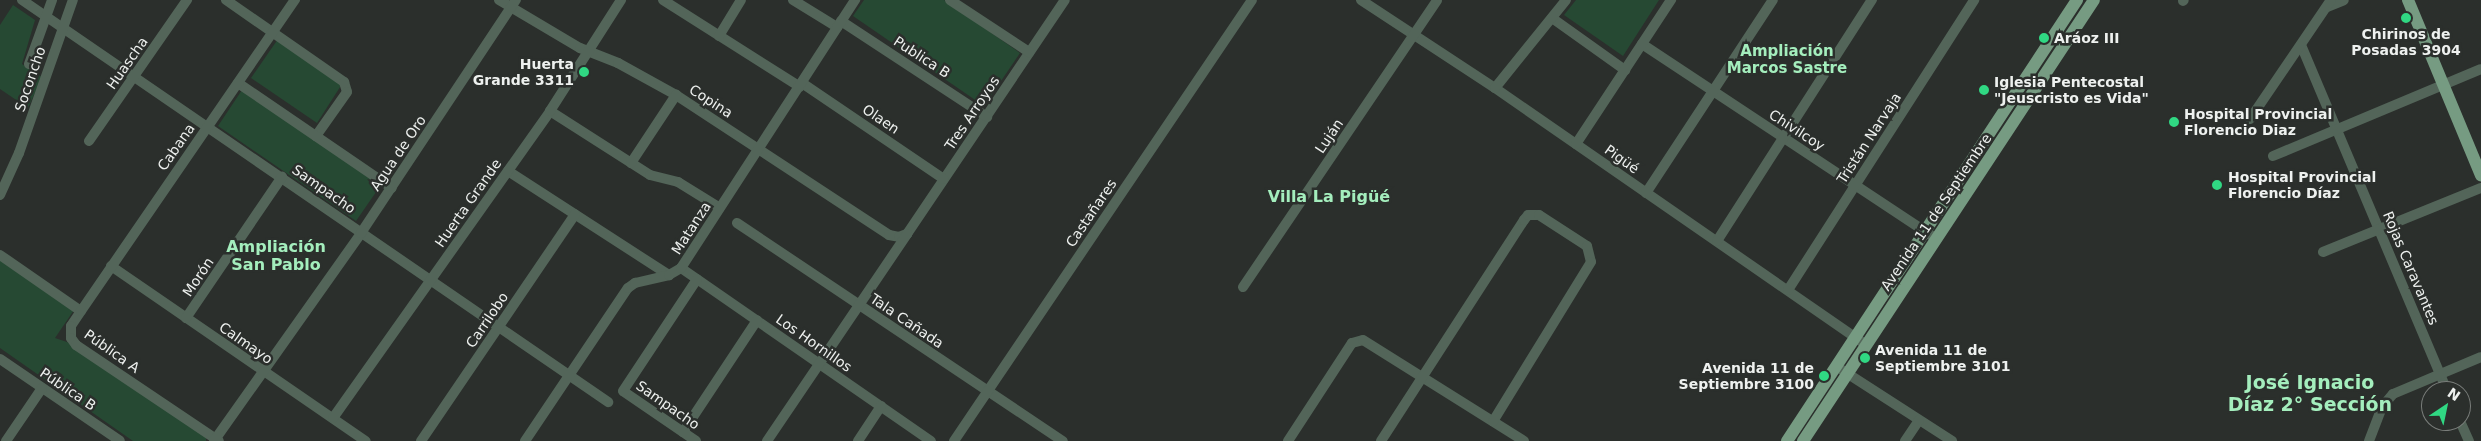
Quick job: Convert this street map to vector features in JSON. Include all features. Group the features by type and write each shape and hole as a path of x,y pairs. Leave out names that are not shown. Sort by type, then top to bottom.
{"main road":[{"name":"Avenida 11 de Septiembre","path":"1931,235 2077,0"},
{"name":"Avenida 11 de Septiembre","path":"1787,441 1841,369 1931,235 2094,0"},
{"path":"2408,0 2481,175"},
{"name":"Avenida 11 de Septiembre","path":"1803,441 1841,369"}],"street":[{"name":"Sampacho","path":"22,0 608,402"},
{"path":"29,64 52,0"},
{"name":"Soconcho","path":"0,195 19,153 73,0"},
{"name":"Huascha","path":"90,141 187,0"},
{"path":"226,0 344,82 347,88 316,136"},
{"name":"Cabana","path":"82,311 111,266 295,0"},
{"name":"Copina","path":"499,0 514,4 587,52 618,63 676,95 889,235 903,236"},
{"name":"Huerta Grande","path":"333,418 550,111 621,0"},
{"name":"Olaen","path":"663,0 801,85 944,179"},
{"path":"719,36 741,0"},
{"name":"Publica B","path":"793,0 839,24 987,117"},
{"name":"Matanza","path":"525,441 628,288 635,283 669,275 681,268 855,0"},
{"path":"950,0 1029,52"},
{"name":"Tres Arroyos","path":"767,441 903,236 987,117 1065,0"},
{"name":"Castañares","path":"954,441 1252,0"},
{"name":"Pigüé","path":"1361,0 1495,88 1860,341"},
{"name":"Luján","path":"1243,287 1437,0"},
{"path":"1495,88 1566,0"},
{"path":"1576,144 1671,0"},
{"path":"1646,193 1773,0"},
{"path":"1717,241 1872,0"},
{"name":"Tristán Narvaja","path":"1788,290 1974,0"},
{"path":"2250,119 2329,4 2344,0"},
{"name":"Agua de Oro","path":"216,440 392,188 514,4"},
{"path":"1552,18 1625,70"},
{"name":"Chivilcoy","path":"1642,44 1931,235"},
{"name":"Rojas Caravantes","path":"2301,45 2444,381"},
{"path":"2273,156 2481,69"},
{"path":"238,83 392,188"},
{"path":"631,163 676,95"},
{"path":"550,111 650,175 678,182 720,208"},
{"path":"508,171 669,275"},
{"name":"Morón","path":"186,318 282,177"},
{"path":"2323,252 2481,188"},
{"name":"Carrilobo","path":"421,441 575,214"},
{"path":"1381,441 1524,220 1528,216 1540,215 1586,246 1591,262 1493,421"},
{"name":"Tala Cañada","path":"737,223 1062,441"},
{"name":"Pública A","path":"0,255 82,311 71,326 71,338 76,345 216,440"},
{"name":"Calmayo","path":"111,266 366,441"},
{"name":"Los Hornillos","path":"681,268 931,441"},
{"name":"Sampacho","path":"696,441 623,391 697,279"},
{"path":"683,432 757,320"},
{"path":"1288,441 1357,340 1368,342 1524,441"},
{"path":"2369,441 2382,407 2392,394 2481,357"},
{"name":"Pública B","path":"0,359 113,439"},
{"path":"1841,369 1952,441"},
{"path":"6,441 42,388"},
{"path":"858,441 881,406"},
{"path":"1905,441 1919,420"}],"green space":[{"path":"864,0 944,0 1020,53 984,106 853,16"},
{"path":"1576,0 1659,0 1623,56 1564,15"},
{"path":"13,5 35,20 22,64 42,77 28,108 0,89 0,25"},
{"path":"278,39 342,84 317,123 251,78"},
{"path":"244,87 383,182 356,221 218,126"},
{"path":"0,260 74,310 55,338 76,345 206,437 206,441 133,441 0,348"}],"place":[{"name":"Chirinos de Posadas 3904","path":"2406,18"},
{"name":"Aráoz III","path":"2044,38"},
{"name":"Huerta Grande 3311","path":"584,72"},
{"name":"Iglesia Pentecostal \"Jeuscristo es Vida\"","path":"1984,90"},
{"name":"Hospital Provincial Florencio Diaz","path":"2174,122"},
{"name":"Hospital Provincial Florencio Díaz","path":"2217,185"},
{"name":"Avenida 11 de Septiembre 3101","path":"1865,358"},
{"name":"Avenida 11 de Septiembre 3100","path":"1824,376"}],"district":[{"name":"Ampliación Marcos Sastre","path":"1787,60"},
{"name":"Villa La Pigüé","path":"1329,197"},
{"name":"Ampliación San Pablo","path":"276,256"},
{"name":"José Ignacio Díaz 2° Sección","path":"2310,394"}]}
